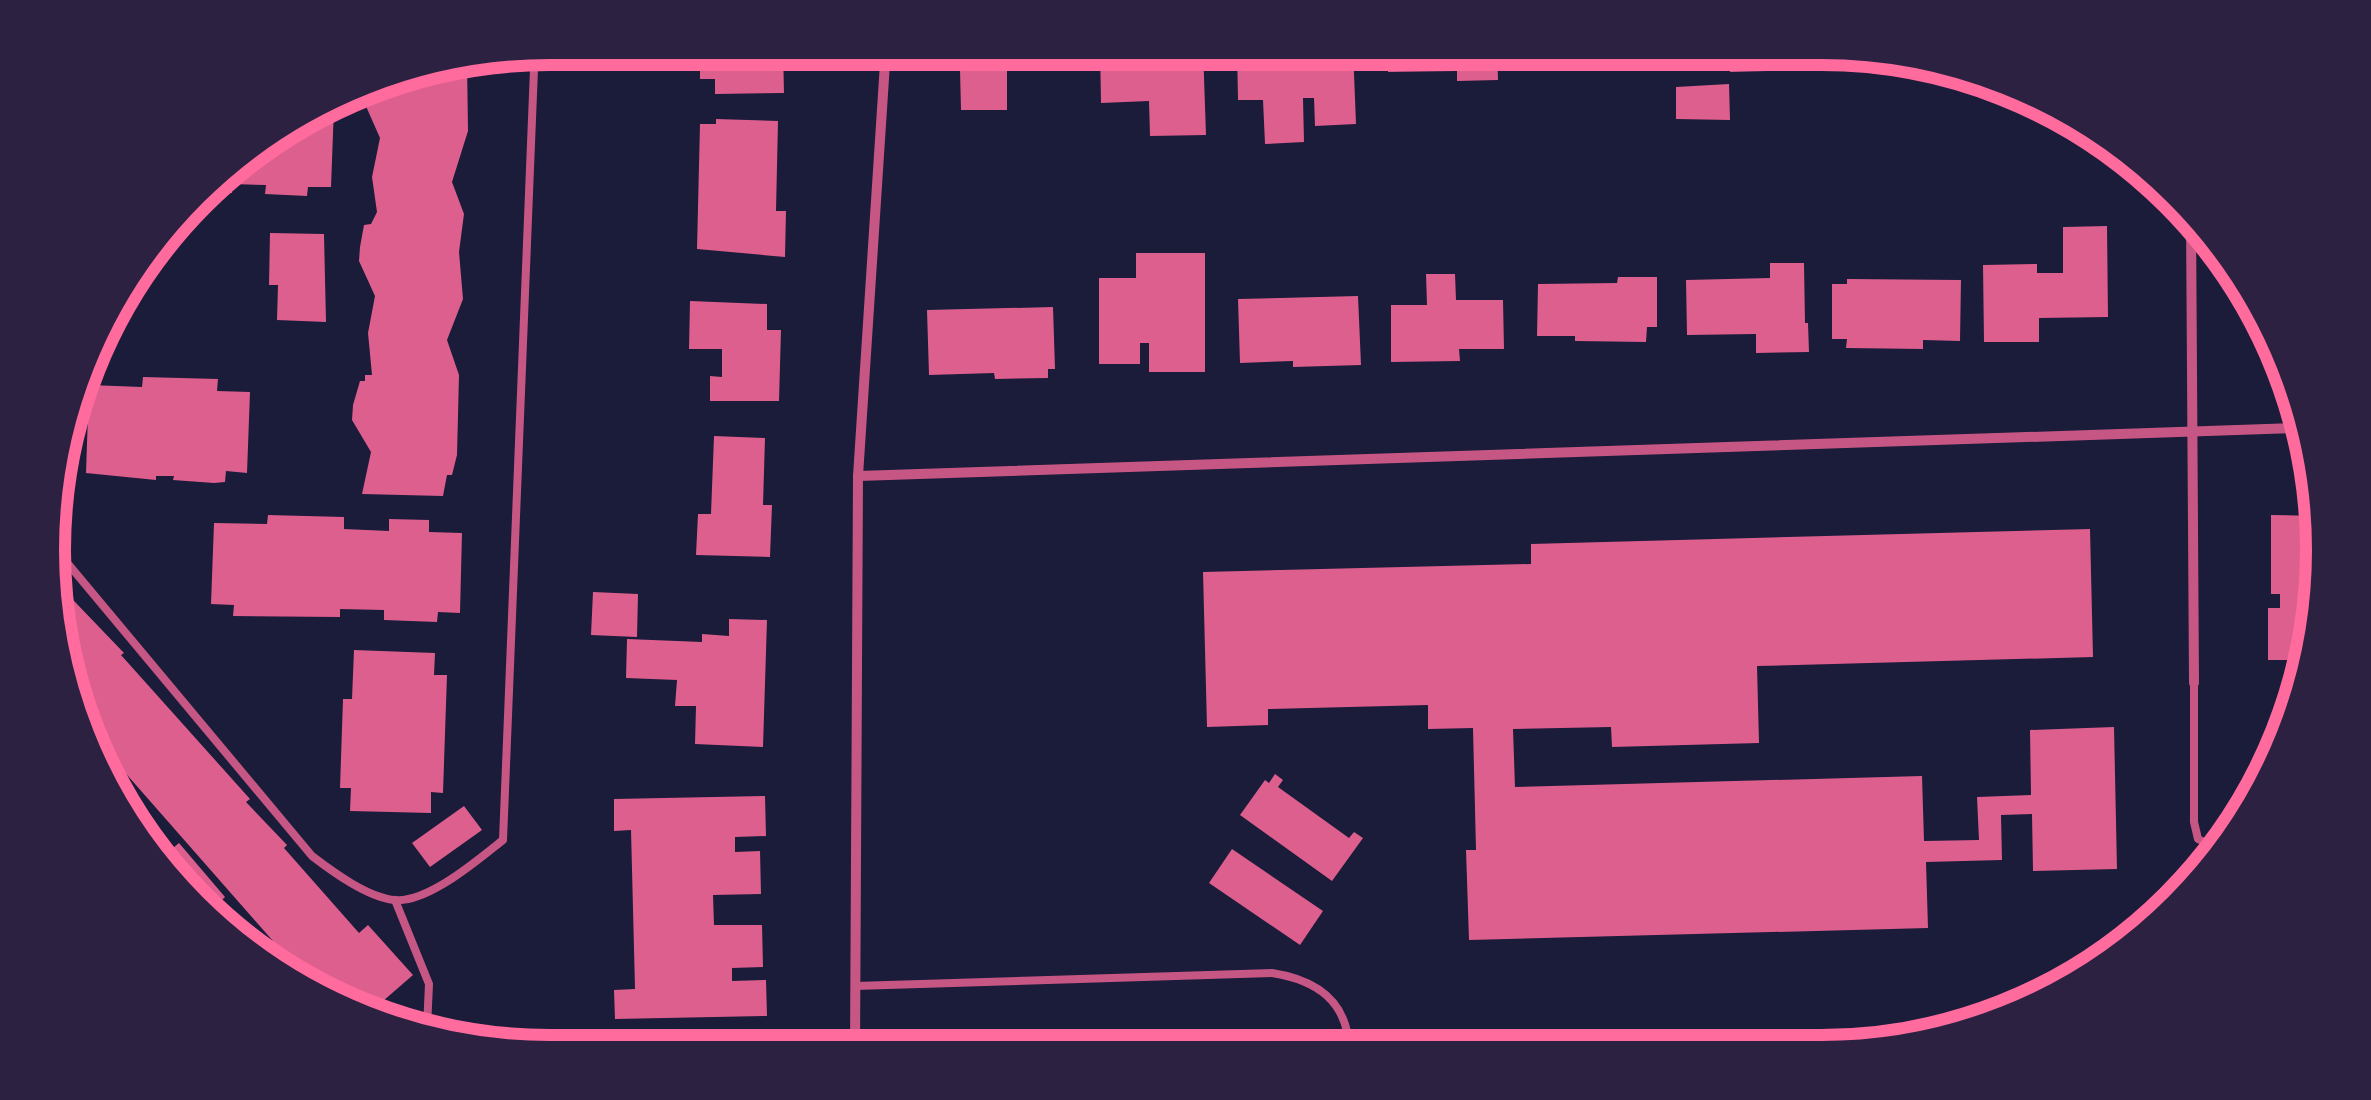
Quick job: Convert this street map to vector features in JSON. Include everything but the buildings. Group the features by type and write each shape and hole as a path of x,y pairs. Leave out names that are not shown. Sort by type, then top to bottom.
{"street":[{"path":"855,1035 858,476 885,65"},
{"path":"2191,236 2194,683"},
{"path":"858,476 2290,428"}],"lane":[{"path":"65,560 312,856 351,884 395,900 420,895 460,873 503,840 534,66"},
{"path":"2194,683 2194,822 2198,839 2207,844"},
{"path":"395,900 429,984 427,1019"},
{"path":"855,986 1272,973 1300,978 1322,989 1338,1004 1348,1035"}]}
